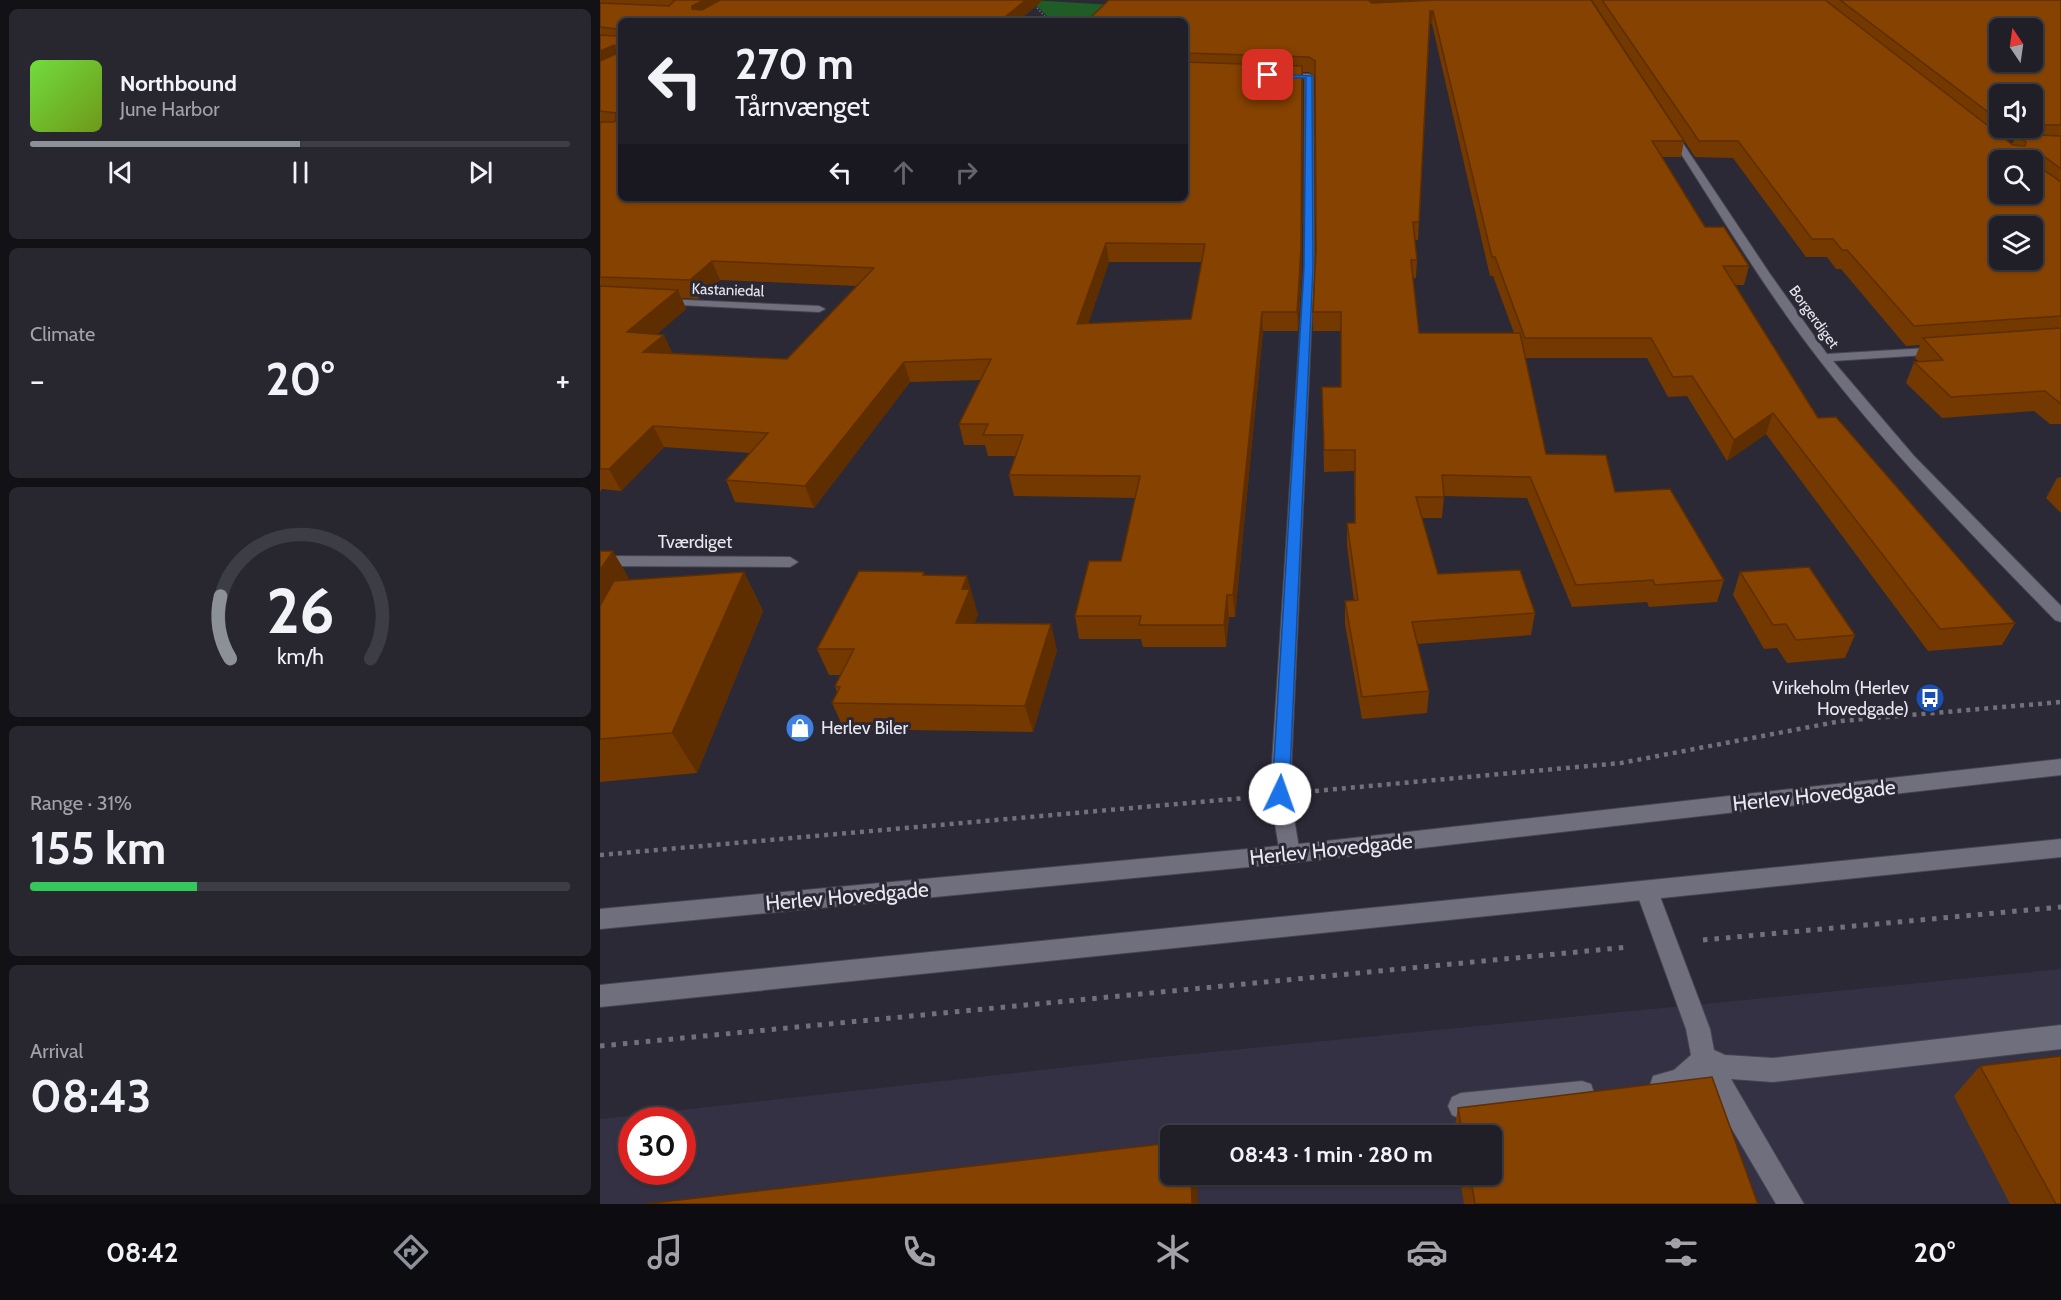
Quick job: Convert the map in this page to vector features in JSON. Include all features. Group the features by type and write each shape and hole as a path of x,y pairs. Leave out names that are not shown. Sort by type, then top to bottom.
{"street":[{"path":"1275,75 1309,76 1309,268 1280,794 1290,854"},
{"name":"Borgerdiget","path":"1663,119 1746,248 1825,358 1932,486 2061,616"},
{"name":"Kastaniedal","path":"647,302 819,309"},
{"path":"1825,358 1955,349"},
{"name":"Tværdiget","path":"600,561 790,562"},
{"name":"Herlev Hovedgade","path":"600,919 1290,854 2061,767"},
{"path":"600,996 2061,848"},
{"path":"1647,891 1698,1029 1704,1058 1791,1204"},
{"path":"1704,1058 1724,1067 1773,1070 2061,1036"},
{"path":"1644,1087 1678,1083 1691,1074 1704,1058"},
{"path":"1461,1106 1609,1090"}],"path":[{"path":"1029,0 1046,18"},
{"path":"600,855 1621,763 1841,721 2061,702"},
{"path":"600,1046 1218,985 2061,907"}],"shaded area":[{"path":"2061,969 2061,1204 600,1204 600,1119 618,1117 618,1185 696,1185 696,1108 1150,1058"}],"green space":[{"path":"1031,0 1129,6 1193,0 1186,18 1049,18"}],"building":[{"path":"673,0 704,0 692,6 692,9 702,10 720,0 1026,0 1004,18 618,18 618,34 617,29 600,27 600,3 669,6"},
{"path":"1109,0 1368,0 1372,3 1436,0 1591,0 1684,141 1652,141 1705,227 1724,227 1749,266 1723,266 1818,418 1836,417 2015,623 1940,629 1773,413 1734,440 1692,376 1673,377 1651,338 1525,338 1495,257 1492,257 1433,11 1430,11 1419,222 1413,222 1417,260 1411,260 1419,333 1520,333 1546,454 1606,455 1615,492 1670,489 1724,580 1655,585 1653,580 1576,585 1530,477 1442,475 1444,497 1416,497 1438,574 1520,570 1535,613 1412,622 1429,691 1362,697 1345,601 1358,600 1347,523 1355,523 1355,450 1324,450 1322,387 1341,387 1341,312 1313,312 1316,250 1315,61 1309,57 1188,53 1188,18 1090,18"},
{"path":"1602,0 1825,0 1989,126 1989,138 2004,138 2013,145 2025,146 2026,142 2021,138 2061,136 2061,169 2043,156 2043,150 1989,150 1989,204 2043,204 2043,169 2061,182 2061,316 1914,326 1847,250 1842,250 1833,239 1812,239 1738,141 1699,141"},
{"path":"1840,0 2061,0 2061,125 2043,125 2043,84 1989,84 1989,113"},
{"path":"618,34 618,201 1188,201 1188,62 1302,66 1301,249 1297,312 1262,312 1233,595 1227,595 1224,625 1139,625 1141,616 1075,616 1089,561 1121,561 1140,476 1009,475 1023,435 983,435 988,424 959,424 991,359 904,362 805,486 726,480 768,433 653,426 609,469 600,469 600,286 678,290 627,332 664,335 643,352 787,359 874,268 712,261 690,280 600,277 600,122 614,122 616,113 600,111 600,61 616,54 617,47 614,45 600,51 600,35 615,36","holes":["1106,243 1205,244 1191,319 1077,324"]},
{"path":"2061,328 2061,404 2045,391 1951,397 1914,362 1943,360 1923,338"},
{"path":"600,551 613,551 600,570"},
{"path":"1809,567 1855,635 1796,640 1786,624 1773,625 1740,572"},
{"path":"859,571 924,572 923,575 967,576 962,589 970,589 956,623 1051,624 1025,706 832,703 840,687 835,686 854,649 817,649"},
{"path":"744,572 672,733 600,739 600,606 614,581"},
{"path":"2061,1056 2061,1204 2056,1204 1980,1066"},
{"path":"1712,1077 1758,1204 1475,1204 1472,1185 1502,1185 1502,1125 1461,1125 1458,1108"},
{"path":"1160,1144 1160,1185 1191,1185 1192,1204 645,1204"}],"place":[{"name":"Virkeholm (Herlev Hovedgade)","path":"1930,698"},
{"name":"Herlev Biler","path":"800,728"}],"route":[{"path":"1268,75 1309,76 1309,268 1280,794"}]}
